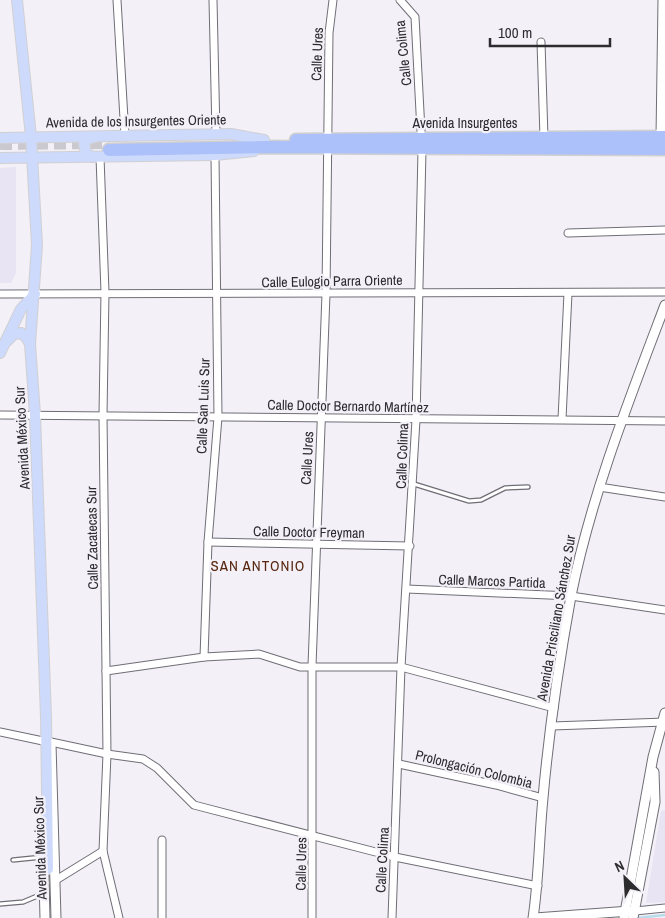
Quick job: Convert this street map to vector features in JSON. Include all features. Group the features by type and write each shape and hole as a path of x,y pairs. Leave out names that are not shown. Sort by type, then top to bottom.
{"highway":[{"name":"Avenida Insurgentes","path":"422,144 544,138 664,142"},
{"name":"Avenida Insurgentes","path":"103,152 265,144 664,142"}],"main road":[{"name":"Avenida México Sur","path":"17,0 31,137 37,245 30,344 35,415 47,741 56,880 56,918"},
{"path":"663,0 664,142"},
{"name":"Avenida de los Insurgentes Oriente","path":"0,138 242,135"},
{"name":"Avenida Insurgentes","path":"242,135 265,144"},
{"path":"96,137 88,139 84,144 86,153 103,152"},
{"name":"Avenida Insurgentes","path":"0,158 32,158 103,152 240,154 265,144"},
{"path":"1,349 21,309 35,294"},
{"name":"Avenida Prisciliano Sánchez Sur","path":"534,918 538,886 543,798 571,596 584,536 599,488 665,305"},
{"path":"1,349 18,333 24,334 30,344"},
{"path":"630,915 653,757 665,713"},
{"path":"46,717 48,869"},
{"name":"Avenida México Sur","path":"44,918 43,857 47,741"},
{"path":"630,915 660,802 653,757"},
{"path":"645,804 660,802"},
{"path":"534,918 630,915"}],"street":[{"path":"116,0 125,136"},
{"path":"213,0 216,134"},
{"name":"Calle Ures","path":"312,918 314,837 312,666 315,544 326,294 326,144 329,33 333,0"},
{"name":"Calle Colima","path":"392,918 401,667 414,484 421,292 422,144 415,17 400,0"},
{"path":"541,42 544,138"},
{"name":"Calle Zacatecas Sur","path":"103,152 105,292 103,415 107,754 102,851 119,918"},
{"name":"Calle San Luis Sur","path":"204,657 208,542 218,417 215,155"},
{"path":"568,234 665,230"},
{"name":"Calle Eulogio Parra Oriente","path":"0,294 105,292 217,294 665,292"},
{"path":"562,419 568,293"},
{"name":"Calle Doctor Bernardo Martínez","path":"0,415 665,421"},
{"path":"599,488 665,497"},
{"name":"Calle Doctor Freyman","path":"208,542 410,546"},
{"name":"Calle Marcos Partida","path":"407,590 571,596 665,610"},
{"path":"106,671 204,657 260,654 300,668 312,666 401,667 554,708"},
{"path":"552,726 663,722"},
{"path":"0,732 107,754 143,759 157,768 194,804 395,857 538,886"},
{"name":"Prolongación Colombia","path":"399,764 496,785 543,798"},
{"path":"162,840 162,918"},
{"path":"56,880 102,851"},
{"path":"630,915 665,908"}],"lane":[{"path":"414,484 469,501 481,500 506,488 528,487"},
{"path":"13,860 43,857"},
{"path":"0,904 24,902 45,893"}],"shaded area":[{"path":"16,167 16,273 11,283 0,283 0,168"},
{"path":"665,810 665,902 646,903 661,811"}],"waterway":[{"path":"637,918 665,915"}],"tunnel":[{"path":"0,144 109,143"},
{"path":"48,869 50,918"}],"district":[{"name":"SAN ANTONIO","path":"258,566"}]}
